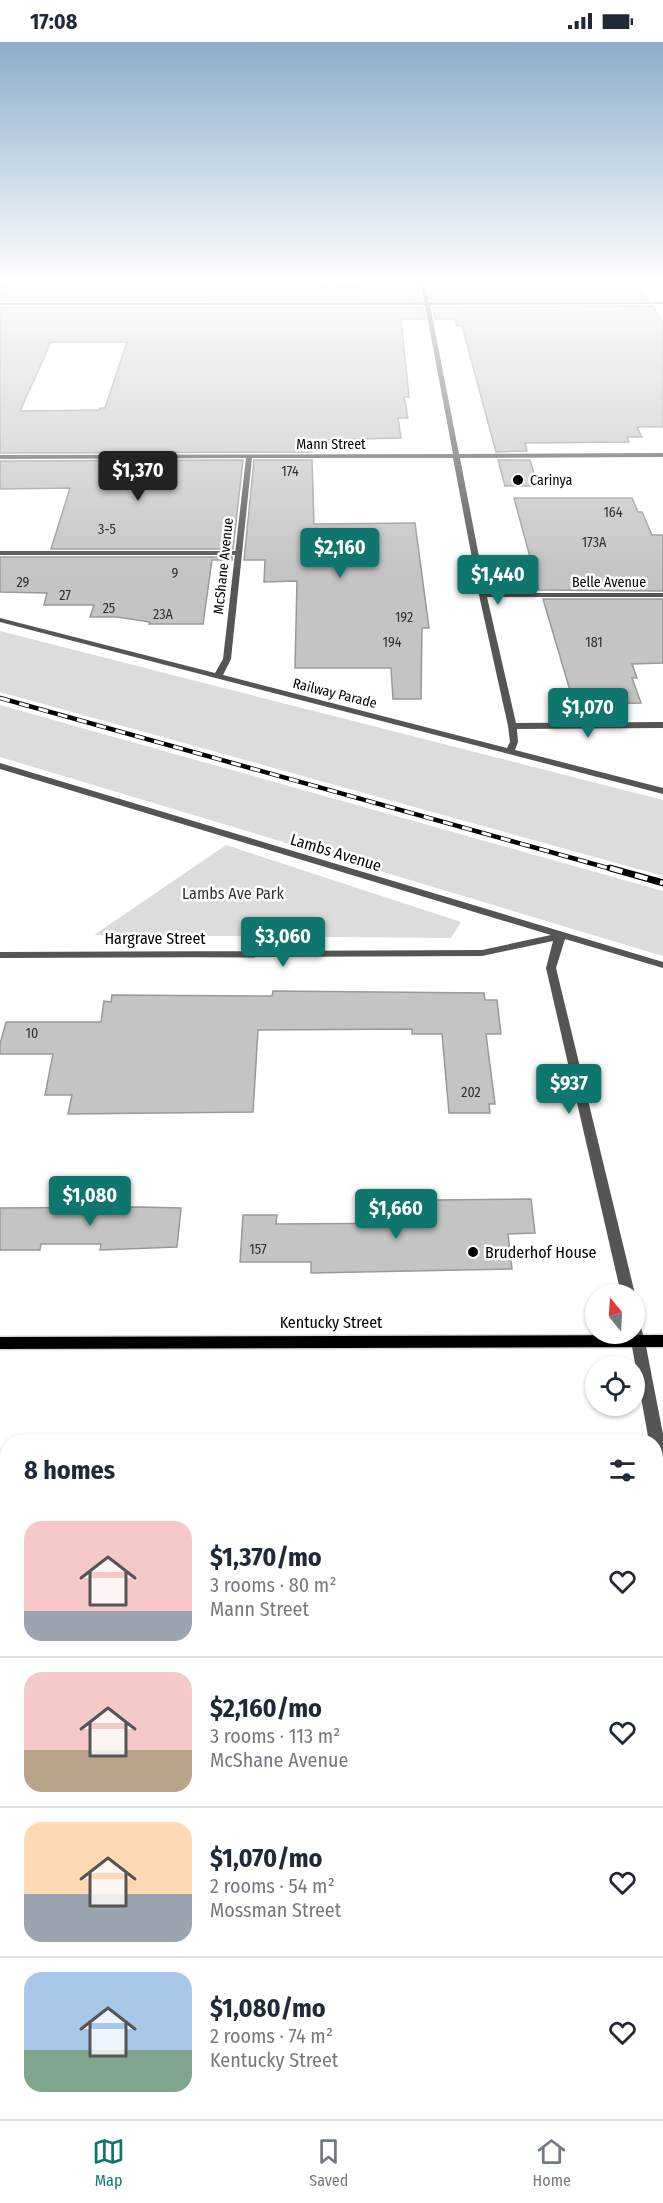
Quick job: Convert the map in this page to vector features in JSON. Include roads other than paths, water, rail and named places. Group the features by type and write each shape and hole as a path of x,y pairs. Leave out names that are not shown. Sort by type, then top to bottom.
{"main road":[{"name":"Kentucky Street","path":"0,1343 585,1334"},
{"name":"Kentucky Street","path":"645,1336 663,1341"}],"street":[{"path":"442,380 483,595 512,726 514,742 510,752"},
{"name":"Mann Street","path":"0,457 663,455"},
{"name":"McShane Avenue","path":"218,676 227,658 249,457"},
{"path":"0,553 238,553"},
{"name":"Belle Avenue","path":"483,595 663,595"},
{"name":"Railway Parade","path":"0,620 663,791"},
{"path":"512,726 663,725"},
{"name":"Lambs Avenue","path":"0,766 560,936 663,965"},
{"path":"560,936 551,968 626,1284"},
{"name":"Hargrave Street","path":"0,955 482,953 560,936"},
{"path":"638,1344 655,1434"}],"railway":[{"path":"0,698 615,870"},
{"path":"610,868 663,883"}],"place":[{"name":"Carinya","path":"518,480"},
{"name":"Bruderhof House","path":"473,1252"}],"park label":[{"name":"Lambs Ave Park","path":"233,893"}]}
